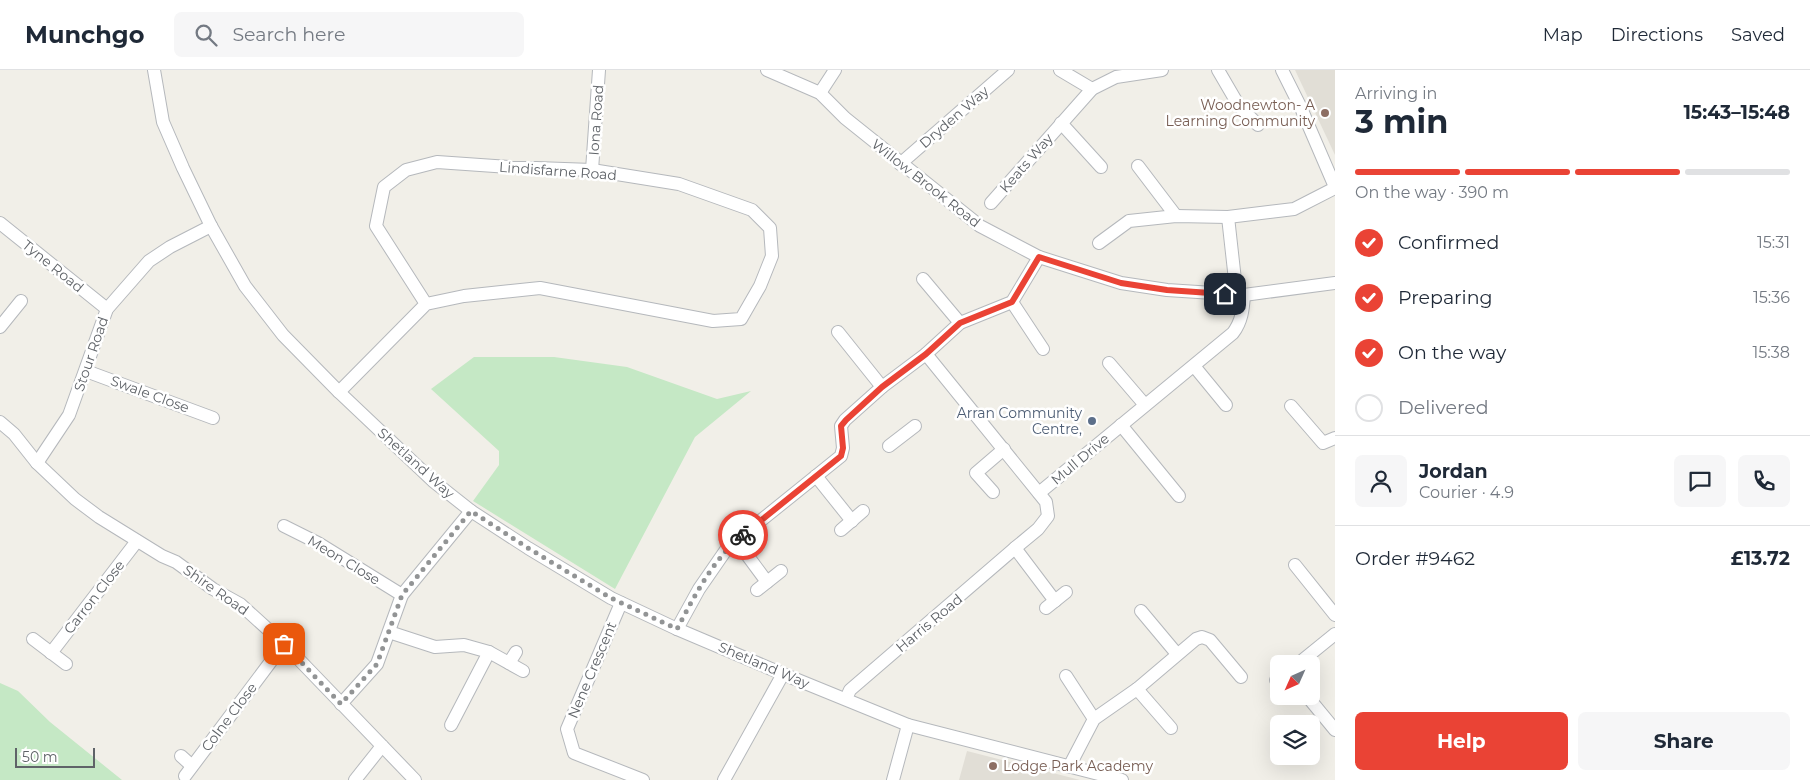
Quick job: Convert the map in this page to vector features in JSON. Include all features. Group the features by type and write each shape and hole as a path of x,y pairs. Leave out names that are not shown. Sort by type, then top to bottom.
{"street":[{"name":"Shetland Way","path":"154,70 163,122 211,226 245,286 283,335 338,392 433,482 471,511 528,548 621,603 783,674 908,725 1122,780"},
{"name":"Iona Road","path":"592,170 599,70"},
{"name":"Willow Brook Road","path":"767,70 820,93 845,118 900,164 980,226 1039,257 1121,283 1167,290 1244,295 1335,283"},
{"path":"820,93 835,70"},
{"name":"Dryden Way","path":"900,164 1008,70"},
{"path":"1060,70 1092,89"},
{"name":"Keats Way","path":"991,203 1092,89 1116,77 1162,70"},
{"path":"1218,70 1239,106 1258,124"},
{"path":"1098,243 1129,221 1176,216 1228,217 1294,209 1335,188 1301,108 1282,70"},
{"name":"Keats Way","path":"1061,123 1101,167"},
{"name":"Lindisfarne Road","path":"437,162 592,170 679,184 752,210 770,228 772,256 760,286 741,319 713,321 540,288 464,296 426,304 376,226 384,188 406,170 437,162"},
{"path":"1138,166 1176,216"},
{"path":"1228,217 1235,280"},
{"name":"Tyne Road","path":"0,223 107,309"},
{"name":"Stour Road","path":"37,463 70,415 107,309 149,261 170,247 211,226"},
{"path":"677,629 710,571 728,547 841,456 843,448 841,426 846,420 882,387 926,354 960,323 1012,302 1039,257"},
{"path":"923,279 960,323"},
{"name":"Mull Drive","path":"1039,493 1194,366 1238,327 1243,310 1244,295"},
{"path":"0,327 21,301"},
{"path":"1012,302 1043,349"},
{"path":"338,392 426,304"},
{"path":"846,336 882,387"},
{"name":"Harris Road","path":"846,699 850,690 1038,529 1048,516 1046,502 926,354"},
{"path":"1109,363 1145,405"},
{"path":"1194,366 1226,405"},
{"name":"Swale Close","path":"86,371 213,418"},
{"path":"1291,406 1323,443 1335,438"},
{"name":"Shire Road","path":"1,424 14,434 37,463 75,499 99,517 162,556 176,562 213,589 240,604 284,644 415,780"},
{"name":"Mull Drive","path":"1121,425 1179,496"},
{"path":"890,446 915,426"},
{"path":"993,492 976,473 1004,449"},
{"path":"816,476 852,521"},
{"path":"341,704 377,664 402,595 471,511"},
{"path":"841,530 863,511"},
{"name":"Meon Close","path":"284,526 318,543 402,595"},
{"path":"736,540 767,582"},
{"name":"Carron Close","path":"51,653 137,541"},
{"path":"1015,548 1051,605 1066,592"},
{"path":"1295,565 1335,615"},
{"path":"757,590 781,571"},
{"name":"Nene Crescent","path":"621,603 567,728 574,753 643,780"},
{"path":"1141,611 1177,654"},
{"path":"389,632 436,648 464,645 513,657 523,670"},
{"path":"1309,655 1335,634"},
{"path":"1069,767 1094,719 1137,689 1196,639 1206,637 1210,640 1241,677"},
{"path":"32,639 66,664"},
{"name":"Colne Close","path":"181,756 189,771 284,644"},
{"path":"451,725 489,652"},
{"path":"724,780 783,674"},
{"path":"1066,676 1094,719"},
{"path":"1137,689 1171,728"},
{"path":"1314,705 1335,730"},
{"path":"893,780 908,725"},
{"path":"355,780 382,746"}],"shaded area":[{"name":"Woodnewton- A Learning Community","path":"1295,70 1335,70 1335,155"},
{"name":"Lodge Park Academy","path":"967,751 1080,780 959,780"}],"green space":[{"path":"474,357 554,357 627,367 717,399 751,391 695,437 615,589 473,501 499,465 499,451 431,389"},
{"path":"0,683 18,691 50,722 122,780 0,780"}],"way so far":[{"path":"284,644 341,704 377,664 402,595 471,511 611,598 677,629 710,571 728,547 743,535"}],"place":[{"name":"Woodnewton- A Learning Community","path":"1325,113"},
{"name":"Arran Community Centre,","path":"1092,421"},
{"name":"Lodge Park Academy","path":"993,766"}],"route":[{"path":"743,535 841,456 843,448 841,426 882,387 926,354 960,323 1012,302 1039,257 1121,283 1167,290 1225,294"}]}
